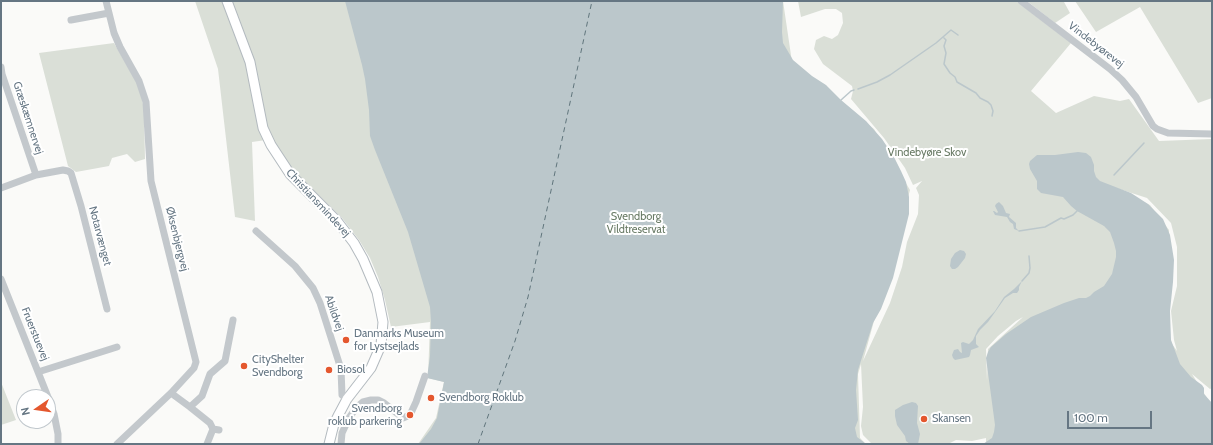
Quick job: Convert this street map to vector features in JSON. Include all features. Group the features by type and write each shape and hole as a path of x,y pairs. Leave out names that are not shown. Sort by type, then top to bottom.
{"street":[{"name":"Øksenbjergvej","path":"106,1 114,33 139,81 146,102 151,181 196,362 194,368 171,393 117,444"},
{"name":"Christiansmindevej","path":"228,1 250,62 263,128 271,145 290,174 337,221 354,244 363,259 376,292 383,322 381,345 371,368 347,399 334,424 329,444"},
{"name":"Vindebyørevej","path":"1021,1 1110,69 1122,80 1136,97 1153,126 1157,129 1168,133 1212,134"},
{"path":"71,20 109,13"},
{"name":"Græskæmnervej","path":"1,67 2,74 36,175"},
{"name":"Notarvænget","path":"36,175 64,170 71,173 81,206 107,309"},
{"path":"1,188 36,175"},
{"name":"Abildvej","path":"256,231 295,266 313,288 320,303 341,369 342,395 347,399"},
{"name":"Fruerstuevej","path":"1,279 3,291 45,389"},
{"path":"190,407 202,396 210,374 225,361 233,320"},
{"path":"38,372 117,347"},
{"path":"341,444 342,433 349,418 356,408 363,402 378,400 403,418 410,415 416,402 424,376"},
{"path":"171,393 216,429 207,444"},
{"name":"Fruerstuevej","path":"56,424 58,444"}],"green space":[{"name":"Vindebyøre Skov","path":"195,1 783,1 792,62 874,129 910,190 863,361 890,303 902,267 907,242 918,214 919,195 916,188 922,181 913,185 905,168 884,138 851,99 853,91 852,86 823,64 814,49 816,40 824,36 832,39 838,35 843,23 842,13 836,9 825,9 801,17 798,1 1016,1 1071,43 1031,91 1056,113 1094,96 1120,101 1129,99 1159,141 1212,139 1212,388 1210,389 1192,374 1212,406 1212,444 971,444 986,443 986,438 972,441 956,440 948,444 872,444 863,435 861,426 863,407 861,364 858,374 860,438 866,444 418,444 436,418 444,382 428,378 430,322 391,327 378,277 370,258 359,240 342,218 295,172 283,158 273,139 252,142 255,221 235,217 218,69","holes":["1107,185 1147,198 1171,223 1177,247 1177,286 1171,311 1174,340 1177,351 1170,341 1169,230 1150,205","1023,317 988,349 987,381 986,349 998,336"]},
{"path":"1027,1 1065,1 1064,2 1070,13 1055,23"},
{"path":"1075,1 1212,1 1212,98 1198,103 1140,7 1096,32"},
{"path":"114,43 138,85 142,97 144,112 145,159 135,162 127,154 112,158 109,166 76,172 68,166 39,53"},
{"path":"1,382 16,420 1,425"}],"shaded area":[{"name":"Svendborg Vildtreservat","path":"345,1 783,1 783,43 793,60 812,76 826,85 866,121 882,139 901,171 906,182 909,197 909,214 893,278 881,309 873,323 858,370 856,390 858,420 855,428 857,437 866,444 419,444 431,429 437,418 444,382 427,378 430,356 430,307 408,232 370,136 369,110 365,79"},
{"path":"1078,152 1086,153 1091,157 1096,177 1100,181 1131,193 1148,204 1163,219 1170,235 1174,260 1170,311 1171,340 1180,364 1191,377 1202,385 1204,388 1204,394 1212,403 1212,444 983,444 992,438 995,425 986,358 991,347 1006,334 1031,317 1064,303 1090,296 1104,286 1112,274 1116,251 1110,232 1104,226 1077,211 1063,197 1041,193 1037,189 1037,181 1030,169 1030,161 1037,155 1055,155"},
{"path":"999,202 1003,206 1006,213 1010,214 1009,217 1016,223 1016,228 1019,231 1014,229 1013,224 1007,217 995,215 993,211 998,212 995,206"},
{"path":"960,250 964,251 966,254 965,258 958,267 952,269 950,266 951,259 955,253"},
{"path":"1022,281 1017,293 1013,293 1005,298 976,336 976,344 979,347 971,350 969,357 955,360 952,355 954,350 958,349 962,353 961,343 963,342 969,344 973,340 978,329 995,311 1004,297"},
{"path":"912,402 916,403 918,406 917,423 920,434 918,444 910,444 906,441 905,436 897,425 895,416 895,410"}],"waterway":[{"path":"858,89 877,82 890,75 936,43 951,30 958,35"},
{"path":"944,38 946,40 944,46 946,53 944,64 950,73 955,77 957,82 976,93 980,98 991,105 993,111 992,116"},
{"path":"841,100 854,90"},
{"path":"1114,175 1144,143"},
{"path":"1019,231 1045,227 1061,218 1064,219 1073,215 1077,211"},
{"path":"1022,281 1029,273 1029,256"}],"ferry route":[{"path":"478,444 515,341 528,297 592,1"}],"place":[{"name":"Danmarks Museum for Lystsejlads","path":"346,340"},
{"name":"CityShelter Svendborg","path":"244,366"},
{"name":"Biosol","path":"329,370"},
{"name":"Svendborg Roklub","path":"431,398"},
{"name":"Svendborg roklub parkering","path":"410,415"},
{"name":"Skansen","path":"924,419"}]}
